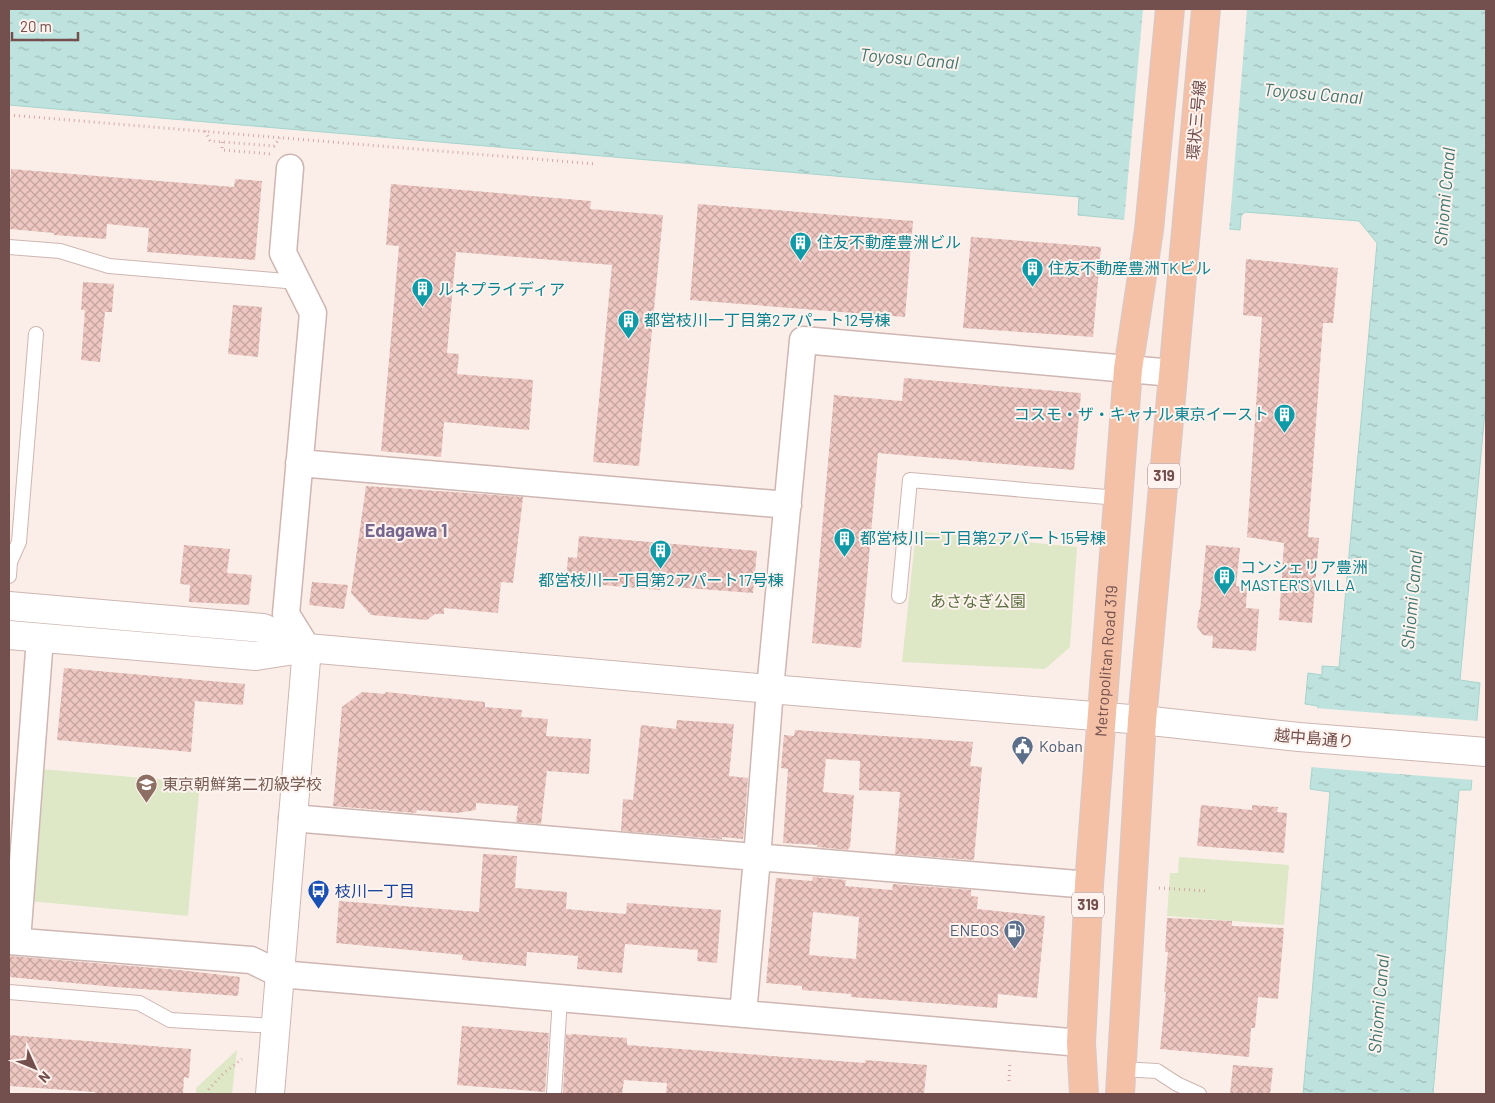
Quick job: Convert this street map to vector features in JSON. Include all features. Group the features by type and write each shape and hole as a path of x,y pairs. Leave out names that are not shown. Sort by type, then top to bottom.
{"main road":[{"name":"Metropolitan Road 319","path":"1084,1094 1081,1043 1089,885 1128,369 1149,230 1170,9"},
{"name":"環状三号線","path":"1173,373 1206,9"},
{"name":"319","path":"1121,1081 1142,720 1173,373"}],"street":[{"path":"270,1094 307,648 286,614 313,313 283,253 284,161"},
{"path":"743,1014 770,690 803,340 1173,373"},
{"path":"299,463 788,505"},
{"path":"9,606 263,628 307,648"},
{"path":"9,635 256,656 307,648"},
{"path":"40,638 18,793 13,941 251,960 280,974 1081,1043"},
{"name":"越中島通り","path":"307,648 770,690 1142,720 1298,737 1486,752"},
{"path":"292,818 1089,885"}],"lane":[{"path":"9,247 60,251 109,266 297,282"},
{"path":"9,576 10,562 19,542 36,334"},
{"path":"899,596 910,480 1118,498"},
{"path":"9,992 139,1003 170,1020 276,1026"},
{"path":"554,1094 560,998"},
{"path":"1121,1081 1157,1072 1198,1094"}],"path":[{"path":"9,115 595,164"},
{"path":"205,132 210,141 222,142 274,146 280,138"},
{"path":"222,142 222,150 284,161"},
{"path":"1159,888 1208,891"},
{"path":"1009,1081 1010,1058"},
{"path":"207,1094 207,1090 224,1073 242,1060"}],"green space":[{"name":"あさなぎ公園","path":"916,531 1077,547 1070,647 1045,669 902,662"},
{"path":"41,769 200,783 188,916 29,901"},
{"path":"1179,857 1289,865 1284,925 1167,916 1170,873 1178,873"},
{"path":"237,1050 232,1094 196,1094 196,1088"}],"water":[{"path":"9,9 1486,9 1486,401 1460,680 1480,683 1471,790 1459,790 1433,1094 1303,1094 1330,792 1310,789 1318,706 1305,704 1308,673 1322,675 1322,666 1339,667 1377,243 1359,221 1245,212 1241,216 1240,230 1078,215 1079,197 9,105"}],"pier":[{"path":"1143,9 1247,9 1229,232 1124,222"},
{"path":"1315,708 1479,721 1474,780 1310,767"}],"building":[{"path":"11,169 234,187 235,179 262,181 255,260 147,252 149,228 107,224 106,239 9,229"},
{"name":"ルネプライディア","path":"391,184 591,201 590,209 663,215 639,466 593,462 612,265 456,252 447,353 459,354 457,374 533,380 529,430 444,422 441,457 381,451 399,246 386,245"},
{"name":"住友不動産豊洲ビル","path":"698,204 913,221 905,317 690,300"},
{"name":"住友不動産豊洲TKビル","path":"971,237 1101,247 1093,337 963,328"},
{"name":"コスモ・ザ・キャナル東京イースト","path":"1246,259 1338,268 1333,323 1323,323 1308,537 1319,538 1312,623 1279,620 1284,543 1247,537 1262,317 1243,315"},
{"path":"83,282 114,284 112,312 105,312 100,362 81,360 85,310 81,310"},
{"path":"233,305 262,307 258,357 228,354"},
{"name":"都営枝川一丁目第2アパート15号棟","path":"904,378 1081,393 1074,470 878,453 861,648 812,643 834,395 902,401"},
{"path":"366,486 523,497 513,583 501,582 498,613 444,608 444,614 435,614 427,620 371,615 351,593"},
{"name":"都営枝川一丁目第2アパート17号棟","path":"579,536 757,551 753,593 660,586 660,590 566,582 568,557 577,558"},
{"path":"184,545 230,549 227,573 252,575 249,605 189,602 190,585 180,584"},
{"name":"コンシェリア豊洲 MASTER'S VILLA","path":"1206,545 1240,548 1236,586 1247,587 1246,608 1259,609 1256,651 1212,648 1213,636 1203,635 1197,627"},
{"path":"312,582 348,585 344,609 309,605"},
{"path":"64,668 245,684 243,705 195,701 191,752 57,740"},
{"path":"362,692 385,694 385,692 485,702 485,707 522,710 521,717 548,719 546,736 591,739 589,774 547,771 541,824 516,822 518,806 476,803 476,810 457,813 417,810 416,813 333,806 342,707"},
{"path":"677,720 734,724 729,776 748,778 743,839 621,831 623,799 633,800 641,725 676,729"},
{"path":"795,730 973,742 970,766 982,767 974,860 895,854 900,792 859,790 860,761 826,759 823,792 854,795 850,847 848,850 817,847 817,845 783,843 788,769 781,768 784,735 794,736"},
{"path":"1201,805 1252,810 1252,805 1278,807 1277,812 1287,813 1284,853 1197,846"},
{"path":"483,854 517,856 515,888 567,892 566,909 626,914 627,903 721,910 717,963 697,961 698,950 625,944 622,973 577,969 578,956 527,952 526,966 462,960 463,955 336,943 339,901 479,912"},
{"path":"813,877 846,880 845,886 892,890 893,884 971,890 971,896 978,897 977,909 1045,916 1037,998 998,994 997,1008 851,997 851,994 802,990 802,986 766,983 776,878 812,881","holes":["813,912 859,917 856,959 809,955"]},
{"path":"1167,918 1232,921 1232,926 1284,928 1278,999 1258,997 1255,1028 1251,1028 1249,1057 1160,1049 1166,992 1164,992 1168,952 1165,952"},
{"path":"9,956 240,977 238,996 9,977"},
{"path":"462,1026 549,1033 545,1092 457,1085"},
{"path":"566,1034 627,1038 627,1045 865,1063 865,1060 927,1065 924,1094 666,1094 667,1083 624,1080 622,1094 566,1094 563,1093"},
{"path":"9,1035 191,1049 189,1078 184,1077 183,1094 95,1094 95,1092 9,1086"},
{"path":"1233,1065 1273,1068 1270,1094 1230,1094"}],"place":[{"name":"住友不動産豊洲ビル","path":"801,261"},
{"name":"住友不動産豊洲TKビル","path":"1032,287"},
{"name":"ルネプライディア","path":"422,308"},
{"name":"都営枝川一丁目第2アパート12号棟","path":"628,339"},
{"name":"コスモ・ザ・キャナル東京イースト","path":"1285,433"},
{"name":"都営枝川一丁目第2アパート15号棟","path":"844,557"},
{"name":"都営枝川一丁目第2アパート17号棟","path":"661,570"},
{"name":"コンシェリア豊洲 MASTER'S VILLA","path":"1224,595"},
{"name":"Koban","path":"1023,765"},
{"name":"東京朝鮮第二初級学校","path":"146,803"},
{"name":"枝川一丁目","path":"319,910"},
{"name":"ENEOS","path":"1015,949"}],"district":[{"name":"Edagawa 1","path":"406,531"}],"water label":[{"name":"Toyosu Canal","path":"909,59"},
{"name":"Toyosu Canal","path":"1313,94"},
{"name":"Shiomi Canal","path":"1445,197"},
{"name":"Shiomi Canal","path":"1412,600"},
{"name":"Shiomi Canal","path":"1379,1004"}]}
